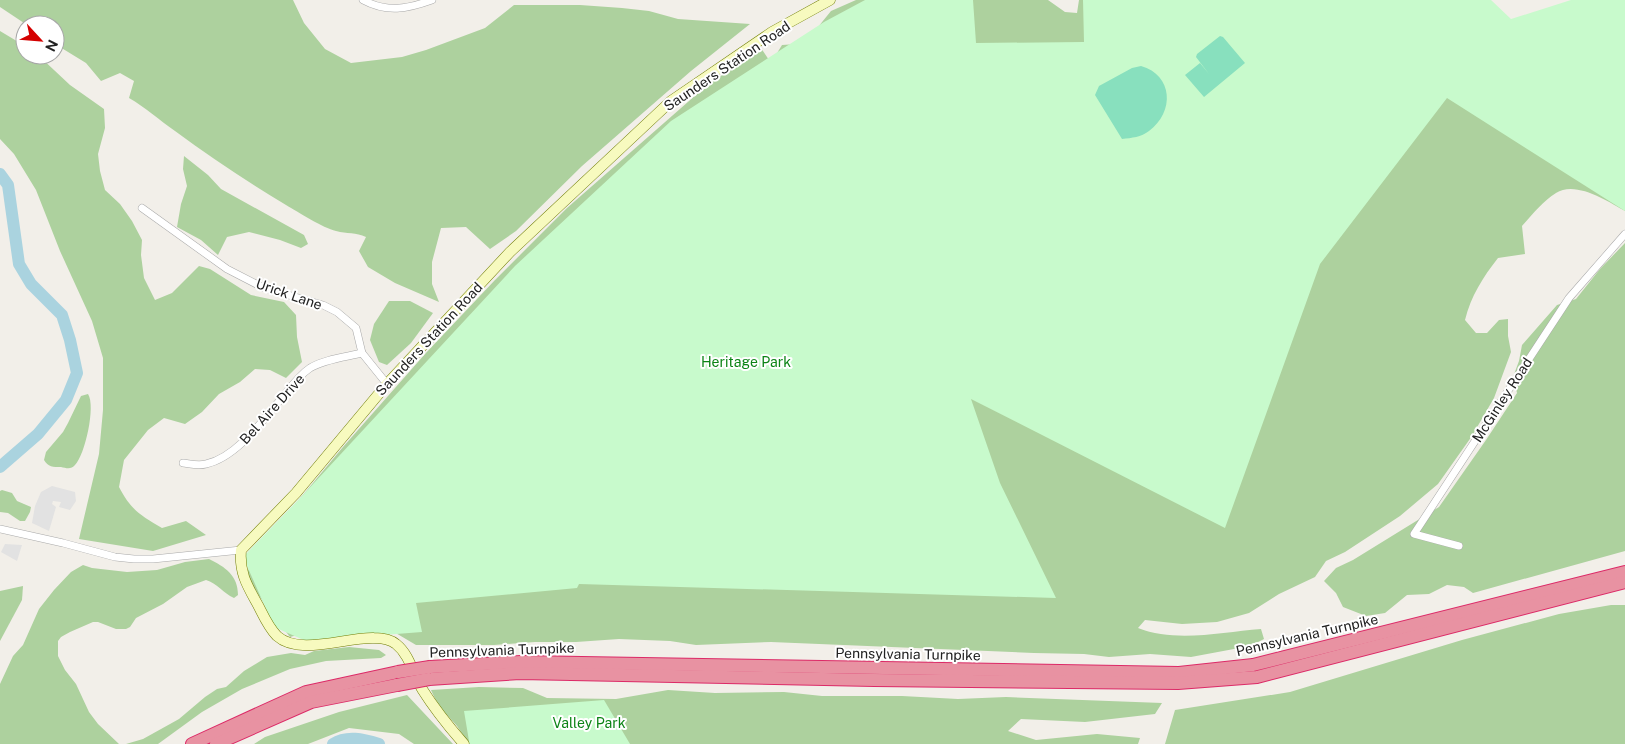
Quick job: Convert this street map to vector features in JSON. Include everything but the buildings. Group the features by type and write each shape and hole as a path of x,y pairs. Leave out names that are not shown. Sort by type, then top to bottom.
{"highway":[{"name":"Pennsylvania Turnpike","path":"192,744 306,692 429,673 521,662 1178,674 1253,665 1625,572"},
{"name":"Pennsylvania Turnpike","path":"429,673 520,673 904,681 1178,683 1208,681 1257,677 1625,582"},
{"name":"Pennsylvania Turnpike","path":"216,744 311,702 398,678"}],"street":[{"path":"363,0 375,6 394,9 412,7 432,0"},
{"name":"Saunders Station Road","path":"241,550 296,493 387,384 510,252 671,101 772,32 830,0"},
{"name":"Urick Lane","path":"142,208 227,269 264,288 323,305 337,312 356,328 362,353 387,384"},
{"name":"McGinley Road","path":"1459,546 1414,534 1569,298 1625,234"},
{"name":"Bel Aire Drive","path":"183,463 208,464 220,459 238,447 299,378 311,368 325,362 362,353"},
{"path":"0,530 63,543 116,557 134,559 153,559 241,550 240,562 244,579 269,626 278,637 289,643 308,646 364,638 380,638 394,642 407,657 422,689 464,744"}],"green space":[{"path":"0,0 293,0 304,23 325,49 351,63 402,57 426,50 485,28 514,5 580,5 622,8 649,11 678,19 750,24 691,71 582,166 516,231 490,249 466,227 441,228 432,262 432,284 439,302 395,283 368,267 359,251 366,237 324,227 297,212 243,178 169,127 129,98 134,81 120,73 101,81 86,63 65,50 65,15 15,15 15,17 0,7"},
{"name":"Heritage Park","path":"856,0 1048,0 1065,12 1077,13 1079,0 1127,0 1294,35 1625,159 1625,211 1601,197 1582,190 1572,189 1556,193 1542,204 1522,226 1525,254 1498,258 1487,272 1474,295 1465,320 1476,333 1487,333 1499,320 1508,319 1508,336 1511,352 1494,398 1472,436 1438,484 1400,516 1345,552 1326,561 1315,577 1279,594 1249,613 1217,622 1182,624 1145,620 1138,628 1168,635 1183,636 1261,629 1264,639 1250,646 1191,657 1150,654 1109,657 1084,654 771,642 696,645 670,641 619,639 494,645 416,645 389,629 315,630 290,637 253,588 246,574 262,544 343,447 425,354 567,208 705,87 761,48 771,63 782,45 797,44 814,32 831,11"},
{"name":"Heritage Park","path":"865,0 973,0 976,43 1084,42 1083,0 1491,0 1511,19 1571,0 1625,0 1625,211 1447,98 1320,264 1225,528 971,399 1000,483 1056,598 579,584 577,588 416,603 422,632 306,641 274,627 243,557 515,266 671,121 824,22"},
{"path":"0,31 15,40 15,65 49,65 70,85 104,109 105,128 98,154 105,190 120,204 142,240 141,255 144,278 155,300 172,293 199,266 210,269 251,295 284,302 296,315 297,337 302,362 286,378 270,370 255,369 240,382 219,394 202,412 185,424 164,418 148,430 124,460 119,487 137,511 162,528 186,521 206,535 153,551 79,539 99,454 103,410 103,358 92,321 60,251 36,190 14,154 0,139"},
{"path":"1220,36 1223,37 1245,63 1204,97 1185,75 1200,63 1209,74 1196,57 1197,54"},
{"path":"1141,66 1159,77 1167,95 1166,104 1163,114 1149,131 1140,136 1122,139 1095,95 1099,86 1132,68"},
{"path":"184,156 208,175 221,189 304,235 308,244 301,248 249,232 227,237 218,255 201,240 177,227 181,204 187,186 183,169"},
{"path":"1625,243 1625,551 1473,593 1464,587 1447,585 1429,594 1407,595 1385,613 1366,616 1343,607 1336,593 1324,581 1336,568 1353,560 1439,507 1517,393 1513,377 1522,345 1557,305 1576,299 1600,269"},
{"path":"389,301 410,301 433,313 411,343 387,365 379,362 370,340 374,324"},
{"path":"88,394 91,409 90,419 86,441 79,460 70,468 49,465 44,460 46,452 63,432 81,396"},
{"path":"0,491 12,493 17,501 31,507 25,521 20,521 8,513 0,512"},
{"path":"209,559 230,572 237,588 238,595 234,598 206,580 187,587 163,604 136,618 130,627 126,629 116,629 93,622 70,632 58,641 58,656 65,670 76,684 89,712 98,724 119,744 0,744 0,684 13,656 23,645 39,609 71,572 83,565 92,568 127,572 157,570 185,562"},
{"path":"23,586 22,600 0,641 0,591"},
{"path":"1611,605 1625,605 1625,744 1165,744 1175,710 1290,692 1462,640 1559,614"},
{"path":"349,647 379,650 386,655 381,658 326,661 290,669 242,689 202,712 158,744 126,744 143,739 179,719 205,697 217,689 226,687 244,671 267,657 291,653 305,655 314,651"},
{"path":"479,687 523,688 547,698 616,699 668,690 715,693 784,692 822,696 902,696 958,699 1006,697 1162,703 1155,714 1085,722 1021,719 1008,731 1036,740 1097,734 1140,738 1138,744 469,744 457,726 438,705 431,690"},
{"path":"407,695 453,744 414,744 399,734 349,728 308,744 254,744 265,737 339,712"},
{"name":"Valley Park","path":"604,700 630,744 462,744 469,741 464,711"}],"shaded area":[{"path":"52,486 75,492 76,501 70,510 59,507 61,502 53,501 52,504 56,507 49,531 32,523 35,506 41,492"},
{"path":"5,544 22,545 17,561 1,552"}],"waterway":[{"path":"0,174 8,185 19,264 31,284 62,315 77,373 66,400 38,434 0,467"},
{"path":"333,744 349,739 361,739 379,744"}]}
